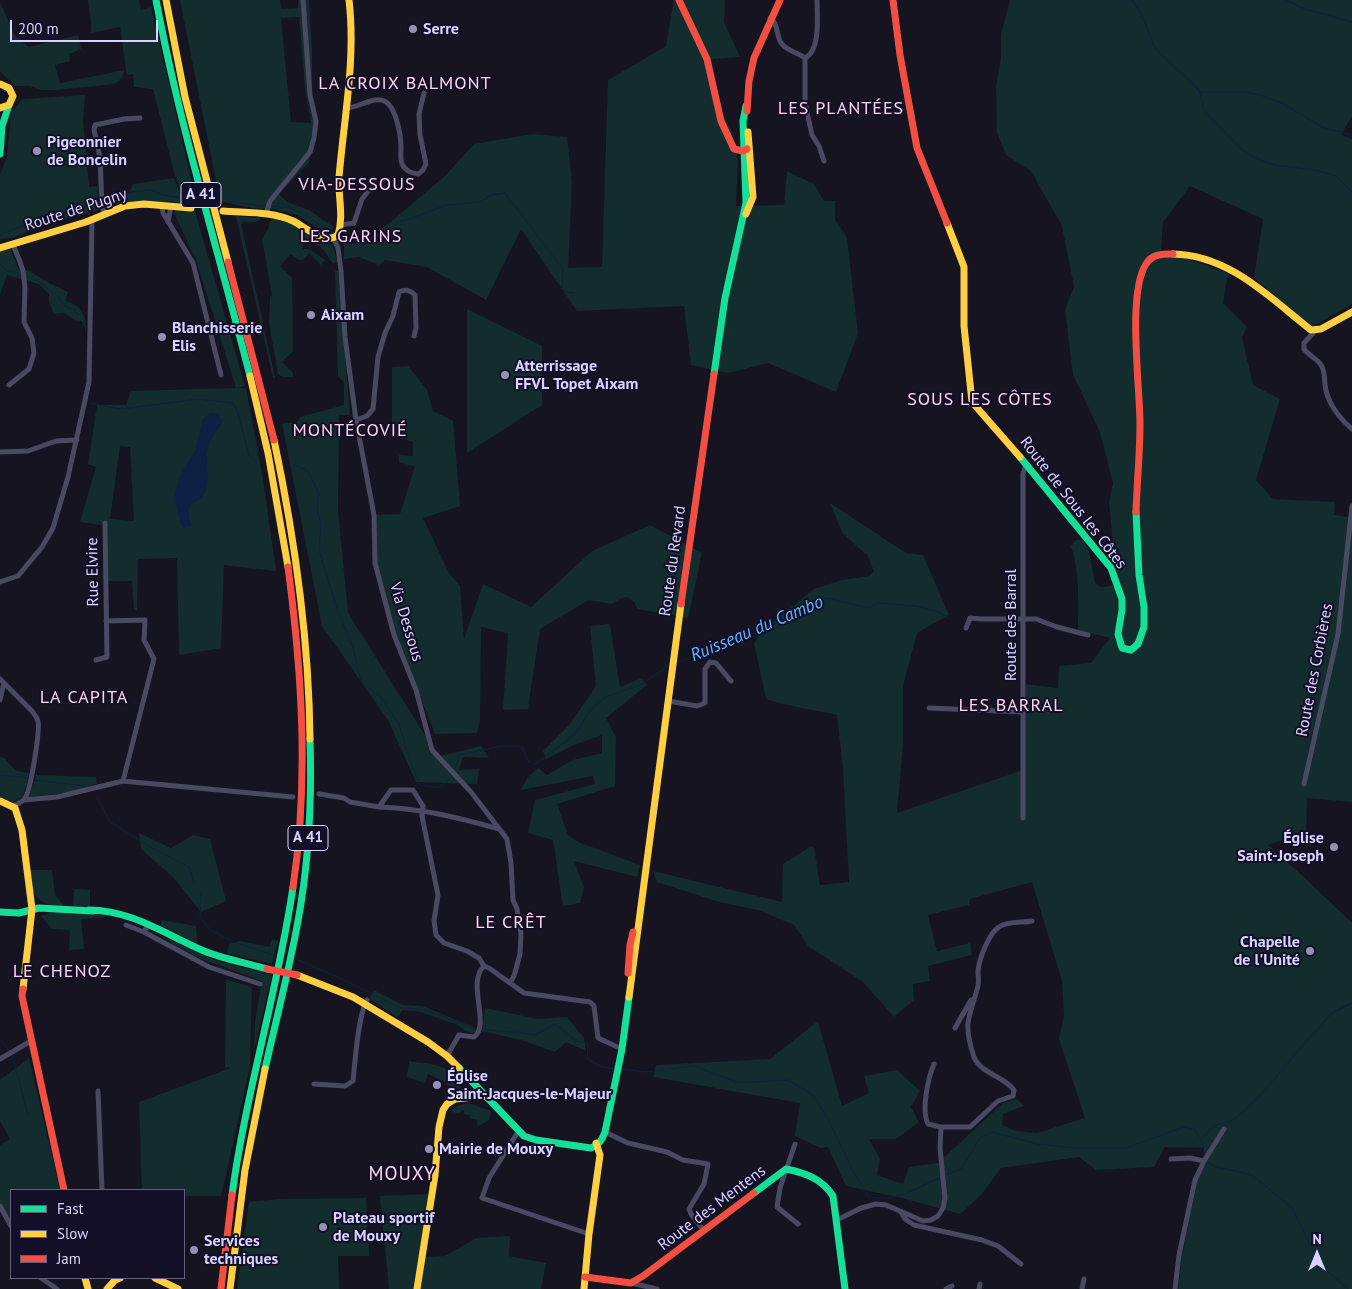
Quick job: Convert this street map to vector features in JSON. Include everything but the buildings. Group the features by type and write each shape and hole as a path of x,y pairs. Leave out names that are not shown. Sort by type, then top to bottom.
{"main road":[{"name":"A 41","path":"156,0 180,114 246,363 269,458 280,514 289,577 300,702 301,789 295,873 284,943 243,1125 235,1172 221,1289"},
{"name":"A 41","path":"166,0 191,122 262,385 281,471 298,569 309,690 311,780 305,875 293,945 251,1131 230,1289"},
{"path":"223,211 267,208 325,239 334,239 340,233 338,191 352,46 349,0"},
{"path":"679,0 707,59 721,121 728,138 745,147"},
{"name":"Route du Revard","path":"771,18 775,0"},
{"name":"Route du Revard","path":"597,1144 605,1128 622,1048 628,1006 629,952 640,906 722,314 743,221 746,194 743,121 752,68 780,0"},
{"name":"Route de Sous les Côtes","path":"894,0 896,26 917,148 964,267 964,326 972,402 990,421 1111,568 1117,580 1121,597 1122,609 1119,643 1122,648 1131,650 1140,641 1145,618 1139,578 1137,531 1140,452 1137,326 1140,282 1144,267 1151,258 1165,254 1186,255 1212,261 1251,281 1295,319 1315,331"},
{"path":"0,154 1,123 12,100 11,89 1,83"},
{"path":"0,108 9,105"},
{"name":"Route de Pugny","path":"0,248 92,220 103,210 133,204 191,208"},
{"path":"1315,331 1352,312"},
{"path":"0,801 21,803 22,830 32,909 22,996 64,1189"},
{"path":"0,912 19,913 32,909 110,910 135,919 206,952 297,975 342,992 366,1002 447,1056 518,1132 524,1136 536,1140 591,1148 597,1144 600,1155 598,1182 589,1234 584,1289"},
{"path":"417,1289 438,1156 437,1142 444,1107 457,1098 484,1096"},
{"name":"Route des Mentens","path":"631,1283 786,1169 818,1179 826,1185 833,1196 845,1289"},
{"path":"586,1277 631,1283"},
{"path":"107,1289 117,1279"},
{"path":"156,1279 178,1289"}],"street":[{"path":"267,208 310,152 314,138 316,121 310,95 303,0"},
{"path":"805,58 814,49 817,0"},
{"path":"771,18 781,42 787,49 805,58"},
{"path":"805,58 805,103 812,135 819,146 824,161"},
{"path":"346,108 352,108 375,100 388,102 393,109 399,132 402,164 406,170 418,174 426,164 420,135 419,114 424,93"},
{"path":"103,210 100,157 94,130 95,125 140,118"},
{"path":"341,225 354,223 362,199 370,189"},
{"path":"162,206 163,213 193,263 222,375"},
{"path":"168,222 171,206"},
{"path":"0,582 18,576 42,547 51,534 61,504 89,382 92,220"},
{"name":"Via Dessous","path":"334,239 338,248 341,271 345,337 356,420 374,515 375,563 394,636 416,690 432,750 471,792 507,839 511,863 512,900 517,909 521,934 520,954 510,983"},
{"path":"8,385 29,369 34,353 32,338 24,322 25,288 23,271 13,245"},
{"path":"356,420 367,416 373,409 378,356 385,333 393,316 399,292 405,290 410,290 415,295 416,328 414,336"},
{"path":"1315,331 1304,343 1304,350 1320,362 1324,370 1325,384 1334,409 1342,421 1352,430"},
{"path":"0,452 28,451 56,441 77,440"},
{"name":"Route des Barral","path":"1024,818 1023,474 1026,464"},
{"name":"Route des Corbières","path":"1304,784 1338,634 1352,506"},
{"name":"Rue Elvire","path":"96,660 107,657 105,524"},
{"path":"966,628 970,618 1023,618 1036,619 1088,635"},
{"name":"Rue Elvire","path":"106,621 145,620 144,640 154,659 123,781"},
{"path":"668,701 697,706 705,704 705,669 710,662 716,663 732,681"},
{"path":"2,681 32,710 38,720 33,772 21,803"},
{"path":"0,700 2,681"},
{"path":"929,708 1023,712"},
{"path":"21,803 71,794 123,781 293,797"},
{"path":"379,807 391,790 413,790 423,806 422,816 438,895 434,921 436,935 444,943 467,951 479,958 484,966 524,993 590,1002 594,1006 598,1038 622,1048"},
{"path":"319,794 379,807 422,811 460,818 500,829"},
{"path":"934,1064 928,1076 925,1118 928,1124 940,1127 970,1127 998,1101 1014,1096 1014,1090 1010,1084 980,1066 974,1057 968,1025 979,984 978,970 982,954 991,934 998,927 1006,924 1032,921"},
{"path":"126,925 144,932 209,967 260,984"},
{"path":"144,932 148,925"},
{"path":"447,1056 459,1035 471,1037 478,1031 477,981 484,966"},
{"path":"955,1028 975,994"},
{"path":"314,1084 345,1086 354,1081 355,1059 366,1002"},
{"path":"0,1059 31,1041"},
{"path":"98,1091 102,1189"},
{"path":"837,1220 861,1208 876,1204 886,1205 920,1220 928,1221 936,1218 942,1211 945,1198 940,1127"},
{"path":"605,1128 628,1143 666,1152 683,1160 708,1164 704,1184 689,1209 704,1231"},
{"path":"1175,1289 1179,1254 1195,1180 1224,1129"},
{"path":"518,1132 489,1178 482,1198 589,1234"},
{"path":"796,1144 780,1188 777,1207 798,1224"},
{"path":"1172,1159 1190,1158 1205,1160"},
{"path":"0,1206 10,1224"},
{"path":"901,1212 914,1225 982,1240 998,1246 1021,1264"},
{"path":"42,1279 57,1289"},
{"path":"1082,1289 1084,1279"},
{"path":"631,1283 657,1289"}],"green space":[{"path":"88,0 139,0 141,10 151,7 197,204 186,202 175,176 153,89 134,87 133,74 127,75 120,27 91,33"},
{"path":"180,0 280,0 281,9 298,8 298,0 309,0 312,92 317,133 309,162 279,194 287,202 309,210 334,227 330,235 297,215 273,209 251,208 220,201","holes":["299,17 305,87 311,123 291,122 281,18"]},
{"path":"674,0 725,0 724,22 740,57 713,59 709,72 715,98 731,130 738,159 736,206 784,205 787,171 814,184 824,201 835,201 835,219 847,238 858,333 836,392 768,363 728,373 691,365 684,306 577,311 521,229 486,300 427,267 385,260 379,265 359,257 344,259 344,242 361,244 393,220 445,176 474,144 533,134 567,137 572,182 568,268 602,267 608,80 666,46"},
{"path":"1010,0 1352,0 1352,116 1341,135 1352,139 1352,304 1312,327 1254,278 1263,219 1190,186 1163,222 1161,250 1228,273 1223,303 1247,327 1242,337 1253,385 1280,399 1256,480 1273,499 1335,502 1334,515 1349,517 1352,512 1352,802 1307,798 1306,832 1268,845 1352,923 1352,1289 1178,1289 1182,1256 1199,1171 1204,1161 1204,1148 1165,1147 1154,1167 1096,1170 1079,1157 1001,1168 981,1195 960,1214 902,1198 846,1186 828,1147 821,1148 795,1136 800,1103 653,1077 656,1065 770,1059 818,1021 842,1106 869,1093 864,1076 897,1070 920,1091 911,1107 919,1122 896,1139 869,1139 880,1159 877,1175 903,1184 909,1167 938,1163 1003,1103 1017,1099 1024,1106 1003,1114 1002,1125 1016,1131 1037,1133 1085,1118 1059,1039 1064,1015 1062,981 1032,882 970,899 969,905 928,915 937,951 970,943 972,955 928,966 930,981 913,984 914,1000 894,1017 863,982 808,946 794,925 758,910 719,902 657,882 653,871 782,902 783,864 811,846 814,847 820,885 849,882 843,768 837,715 766,699 754,643 762,631 814,589 842,580 869,576 874,571 867,555 843,534 830,503 906,553 923,555 949,615 917,633 903,686 903,745 897,813 1023,770 1026,684 1058,688 1059,666 1091,663 1110,638 1078,630 1077,577 1071,546 1076,540 1083,540 1089,551 1095,583 1101,587 1117,585 1109,502 1113,483 1100,432 1073,375 1065,310 1074,287 1062,226 1031,171 1006,155 997,133 996,86 1001,58 1001,34"},
{"path":"0,2 15,36 29,47 78,35 81,49 69,54 70,61 55,65 60,83 124,70 123,76 114,84 57,90 41,90 29,86 15,86 0,71"},
{"path":"85,95 83,122 89,187 97,186 99,208 96,211 64,219 11,238 0,239 0,174 7,157 11,112 23,99"},
{"path":"174,178 184,203 140,201 104,206 104,197 129,193 133,184"},
{"path":"175,210 195,211 245,386 237,388 246,388 263,479 276,571 224,565 221,648 179,655 177,558 138,559 137,610 134,610 132,581 108,581 108,526 80,522 96,467 88,464 97,405 126,405 131,391 236,388 196,260 174,213","holes":["120,446 130,447 134,521 110,519"]},
{"path":"236,216 260,218 260,220 249,223 244,221 241,224 275,377 273,378"},
{"path":"274,219 296,225 333,246 337,261 333,264 318,245 303,241 303,249 309,249 325,260 321,265 309,253 303,260 298,260 291,254 280,266 292,278 293,351 282,362 293,373 293,377 282,377 278,374 269,323 270,297 272,295 262,239 270,221"},
{"path":"10,248 19,270 28,270 68,292 65,301 79,308 85,320 86,331 82,321 74,320 64,313 54,314 49,302 49,294 39,284 7,275 0,295 0,251"},
{"path":"335,271 338,271 350,415 339,415 338,510 348,613 426,737 429,751 436,757 481,746 489,758 463,757 459,770 479,769 477,784 416,782 388,720 322,626 282,424 297,422 300,417 344,405 344,382 338,376"},
{"name":"Atterrissage FFVL Topet Aixam","path":"467,309 542,346 542,405 467,453"},
{"path":"408,366 427,390 433,411 453,421 460,506 423,518 449,573 460,586 464,639 483,584 531,607 592,551 650,525 702,553 688,618 637,609 634,602 628,597 611,604 589,600 540,629 528,709 503,710 508,633 481,627 480,720 477,733 435,734 391,623 375,563 374,515 400,514 415,466 399,463 399,455 413,456 413,442 392,435 392,367"},
{"path":"610,624 620,687 642,678 647,685 606,718 616,737 615,786 557,804 568,835 578,842 640,865 637,877 574,861 584,887 580,903 563,906 553,840 528,833 535,800 595,784 593,776 521,790 527,778 538,768 547,775 573,760 602,753 602,735 574,745 546,759 543,751 569,725 596,686 590,626"},
{"path":"0,757 4,758 16,771 29,773 22,797 13,802 0,798"},
{"path":"36,775 96,777 97,784 68,793 29,797"},
{"path":"139,833 171,848 193,835 210,839 226,901 201,912 173,877 141,849"},
{"path":"29,870 52,870 55,895 68,911 105,914 104,918 81,919 84,949 69,950 70,930 52,929 41,916 55,911 55,908 42,901 35,894"},
{"path":"74,889 90,890 90,907 73,906"},
{"path":"162,920 196,926 197,943 160,927"},
{"path":"272,939 278,941 272,964 227,953 229,944 240,941 269,947"},
{"path":"170,940 217,961 272,975 254,1050 255,1021 262,981 202,959 170,943"},
{"path":"226,979 252,987 250,1067 221,1196 185,1196 185,1189 142,1189 139,1102 231,1068 225,1067"},
{"path":"374,990 403,1005 422,1006 476,1028 475,1032 472,1033 458,1025 418,1011 403,1010 397,1017 369,999"},
{"path":"485,1008 538,1019 567,1017 584,1038 586,1051 566,1042 555,1052 521,1040 482,1031"},
{"path":"29,1058 60,1189 10,1189 10,1219 0,1203 0,1145 10,1139 0,1121 0,1080"},
{"path":"409,1061 437,1065 449,1070 460,1081 459,1091 450,1097 453,1090 447,1085 446,1081 428,1074 425,1083 407,1077"},
{"path":"469,1103 491,1111 489,1120 478,1126 477,1120 469,1118 470,1115 464,1114 464,1110 460,1111 460,1113 451,1112 456,1107"},
{"path":"429,1194 425,1257 445,1256 476,1238 510,1236 509,1256 546,1263 541,1289 389,1289 380,1196"},
{"name":"Plateau sportif de Mouxy","path":"366,1198 369,1256 338,1256 339,1289 237,1289 249,1202 278,1199"}],"water":[{"path":"210,413 218,414 223,421 212,438 208,449 206,491 203,497 191,505 189,516 191,526 184,528 181,525 174,499 179,478 195,451 203,419"}],"waterway":[{"path":"1132,0 1140,12 1153,44 1159,53 1196,86 1200,93 1203,108 1241,149 1253,157 1275,165 1315,170 1337,176 1352,193"},
{"path":"1286,0 1302,8 1352,22"},
{"path":"1200,92 1244,92 1260,95 1282,103 1322,127 1352,135"},
{"path":"104,201 129,192 152,190 162,195 190,199"},
{"path":"343,241 361,247 401,221 446,205 480,202 491,195 505,193 563,269 562,288 566,292 574,293"},
{"path":"0,235 24,225 100,202"},
{"path":"230,202 266,206"},
{"path":"270,206 290,208 304,214 332,233"},
{"path":"0,264 5,270 19,273"},
{"path":"27,277 40,282 58,295 64,305 74,309 78,315"},
{"path":"90,403 123,409 197,399 233,403 237,410 249,455 256,462"},
{"name":"Ruisseau du Cambo","path":"294,465 308,471 319,494 317,509 321,524 319,550 336,606 353,648 360,678 365,685 380,696 399,724 413,770 421,785 431,787 442,786 452,776"},
{"name":"Ruisseau du Cambo","path":"676,663 765,629 826,598 868,608 878,603 916,606 939,612 953,621"},
{"name":"Ruisseau du Cambo","path":"534,765 569,739 579,729 588,713 605,697 642,684 667,667 669,663"},
{"name":"Ruisseau du Cambo","path":"455,769 459,755 502,746 522,747 529,763"},
{"path":"0,775 29,778"},
{"path":"34,780 84,786"},
{"path":"97,797 110,822 152,848 189,867 194,883"},
{"path":"201,892 200,917 211,930 231,941 271,954"},
{"path":"298,960 342,979 398,1007 426,1010 476,1029"},
{"path":"946,1175 961,1169 980,1138 992,1132 1037,1144 1076,1148 1126,1148 1184,1127 1195,1130 1201,1139 1214,1126 1233,1120 1258,1098 1332,1013 1352,1003"},
{"path":"480,1029 535,1035 555,1024 576,1041 588,1044 587,1059 603,1067 616,1069"},
{"path":"0,1039 9,1051"},
{"path":"12,1055 28,1115"},
{"path":"620,1069 646,1072 694,1066 739,1083 788,1080 813,1095 828,1119 853,1171 868,1196 887,1198 905,1194 940,1178"},
{"path":"1201,1140 1205,1156"},
{"path":"1206,1160 1213,1166 1252,1175 1292,1208 1320,1265 1348,1289"}],"traffic: fast":[{"path":"156,0 176,95 250,376"},
{"path":"0,154 2,126 9,105"},
{"path":"714,374 725,298 746,203 743,121 746,106"},
{"path":"1020,457 1111,568 1122,599 1118,634 1122,648 1131,650 1138,644 1144,627 1136,512"},
{"path":"265,1069 291,958 302,898 309,830 311,785 310,739"},
{"path":"232,1195 245,1117 287,926 293,887"},
{"path":"0,912 19,913 39,908 93,911"},
{"path":"89,910 120,914 148,924 204,951 267,969"},
{"path":"459,1068 524,1136 536,1140 591,1148 600,1142 605,1132 622,1049 629,997"},
{"path":"754,1193 786,1169 813,1178 829,1190 833,1196 845,1289"}],"traffic: slow":[{"path":"166,0 185,97 228,262"},
{"path":"223,211 276,216 293,221 321,237 333,238 338,235 341,214 339,177 350,66 351,22 349,0"},
{"path":"0,84 9,88 13,96 9,105 0,108"},
{"path":"746,214 753,197 748,132"},
{"path":"0,248 86,222 125,206 144,204 191,208"},
{"path":"947,223 964,267 964,326 972,402 1020,457"},
{"path":"1173,254 1193,256 1230,270 1264,292 1311,330 1321,329 1352,312"},
{"path":"250,376 268,453 288,567"},
{"path":"274,440 300,589 307,664 310,739"},
{"path":"629,997 681,604"},
{"path":"0,801 15,808 22,830 32,909 23,989"},
{"path":"297,975 353,997 428,1042 459,1068"},
{"path":"230,1289 245,1170 265,1069"},
{"path":"417,1289 435,1175 439,1127 443,1110 447,1104 455,1099 484,1096"},
{"path":"584,1289 589,1234 600,1155 596,1143"},
{"path":"85,1279 88,1289"},
{"path":"107,1289 118,1279"},
{"path":"157,1279 178,1289"}],"traffic: jam":[{"path":"679,0 707,59 721,121 734,149 743,151 747,149"},
{"path":"747,111 749,81 754,58 780,0"},
{"path":"893,0 900,55 917,148 947,223"},
{"path":"1136,512 1140,446 1136,341 1137,296 1140,278 1148,261 1158,255 1173,254"},
{"path":"228,262 274,440"},
{"path":"681,604 714,374"},
{"path":"288,567 297,647 302,727 301,807 293,887"},
{"path":"628,973 633,932"},
{"path":"267,969 297,975"},
{"path":"23,989 22,996 64,1189"},
{"path":"585,1277 631,1283 754,1193"},
{"path":"221,1289 232,1195"}],"place":[{"name":"Serre","path":"413,29"},
{"name":"Pigeonnier de Boncelin","path":"37,151"},
{"name":"Aixam","path":"311,315"},
{"name":"Blanchisserie Elis","path":"162,337"},
{"name":"Atterrissage FFVL Topet Aixam","path":"505,375"},
{"name":"Église Saint-Joseph","path":"1334,847"},
{"name":"Chapelle de l'Unité","path":"1310,951"},
{"name":"Église Saint-Jacques-le-Majeur","path":"437,1085"},
{"name":"Mairie de Mouxy","path":"429,1149"},
{"name":"Plateau sportif de Mouxy","path":"323,1227"},
{"name":"Services techniques","path":"194,1250"}],"district":[{"name":"LA CROIX BALMONT","path":"405,84"},
{"name":"LES PLANTÉES","path":"841,109"},
{"name":"VIA-DESSOUS","path":"357,185"},
{"name":"LES GARINS","path":"351,237"},
{"name":"SOUS LES CÔTES","path":"980,400"},
{"name":"MONTÉCOVIÉ","path":"350,431"},
{"name":"LA CAPITA","path":"84,698"},
{"name":"LES BARRAL","path":"1011,706"},
{"name":"LE CRÊT","path":"511,923"},
{"name":"LE CHENOZ","path":"62,972"},
{"name":"MOUXY","path":"402,1175"}]}
